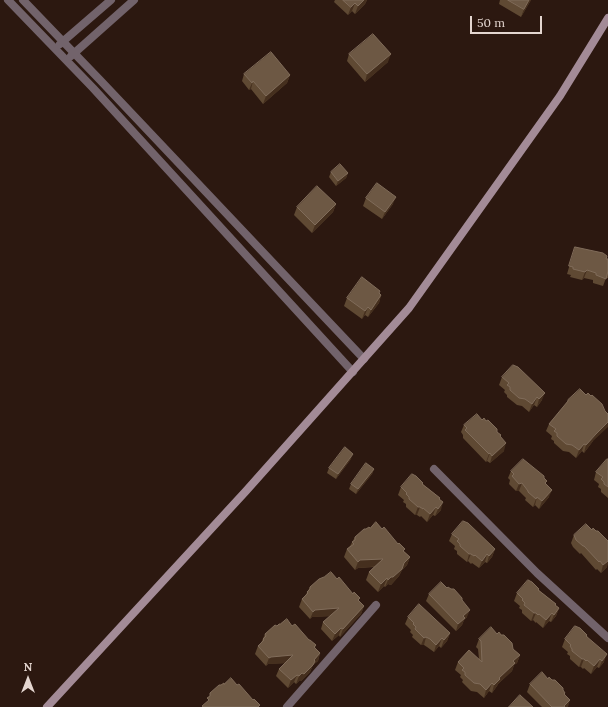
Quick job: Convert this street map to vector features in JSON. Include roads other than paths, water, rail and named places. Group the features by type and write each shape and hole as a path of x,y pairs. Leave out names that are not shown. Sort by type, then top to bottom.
{"street":[{"path":"8,0 93,88 352,372"},
{"path":"23,0 364,360"},
{"path":"54,49 110,0"},
{"path":"66,61 134,0"},
{"path":"47,707 246,491 409,308 482,208 560,96 608,18"},
{"path":"434,469 537,573 608,638"},
{"path":"287,707 376,605"}]}
